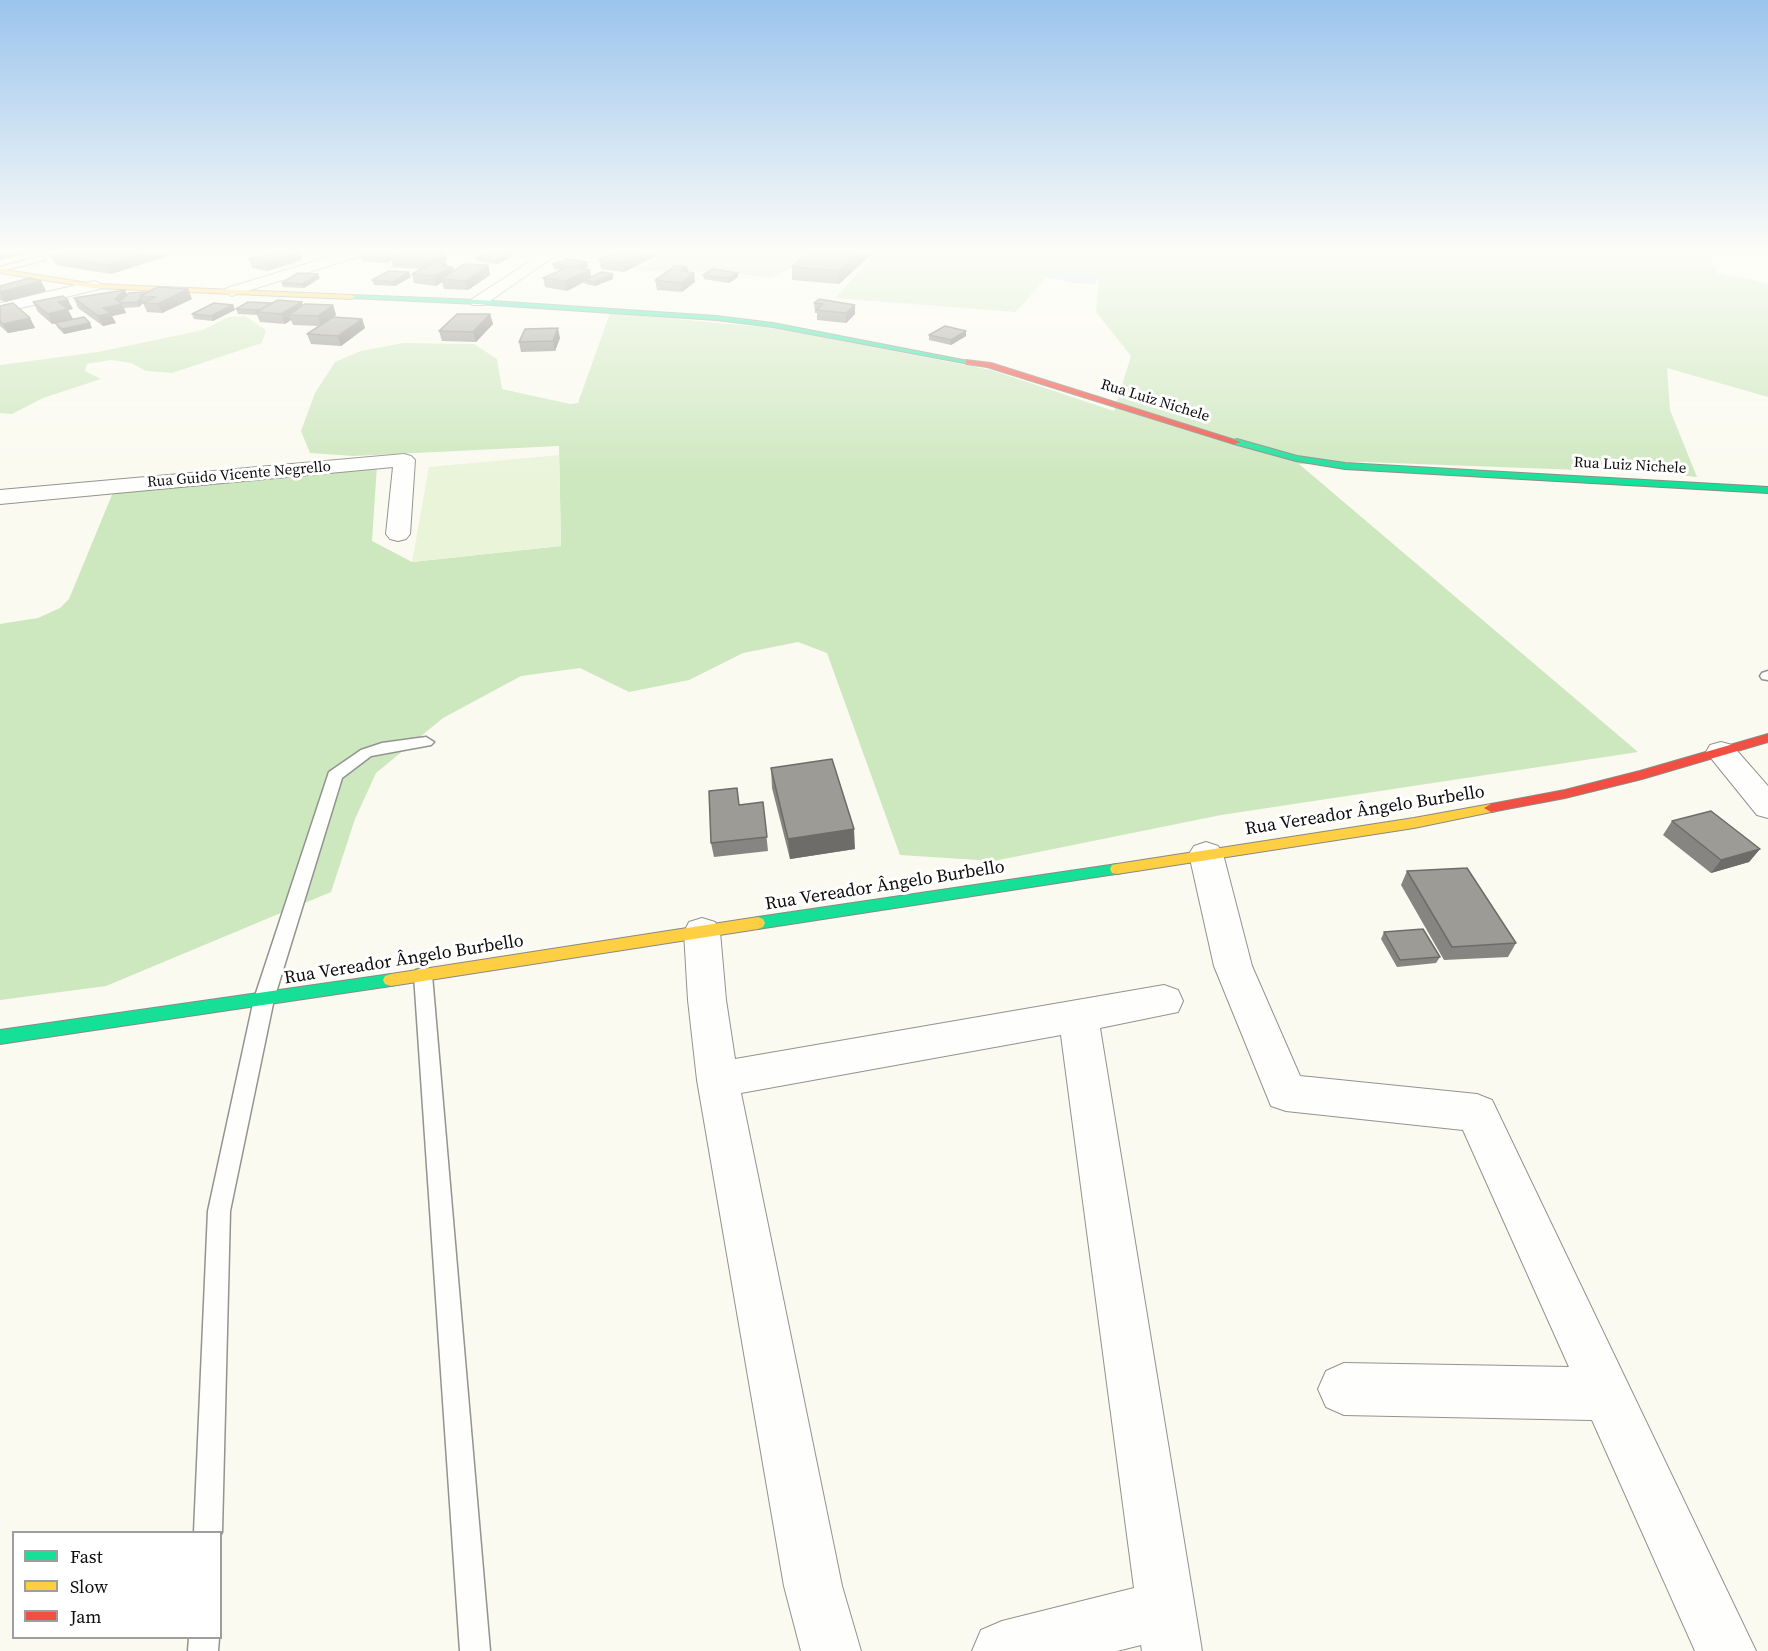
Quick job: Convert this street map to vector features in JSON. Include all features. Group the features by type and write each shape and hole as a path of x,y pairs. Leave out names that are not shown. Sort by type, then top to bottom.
{"street":[{"name":"Rua Luiz Nichele","path":"796,330 988,365 1206,434 1296,458 1345,466 1768,490"},
{"name":"Rua Guido Vicente Negrello","path":"0,497 404,460 398,534"},
{"name":"Rua Vereador Ângelo Burbello","path":"0,1037 423,975 1491,809 1565,795 1768,738"},
{"path":"1721,752 1768,807"},
{"path":"1206,854 1233,966 1286,1093 1478,1113 1726,1651"},
{"path":"702,932 707,1000 718,1080 813,1586 831,1651"},
{"path":"718,1080 1164,1001"},
{"path":"1002,1651 1169,1630 1078,1016"},
{"path":"1344,1389 1607,1394"}],"lane":[{"path":"208,1531 219,1211 264,999 335,776 366,753 382,747 426,742"},
{"path":"423,975 475,1651"}],"green space":[{"path":"203,330 266,330 262,343 172,373 146,371 131,363 111,360 87,364 85,371 101,379 43,398 12,414 0,413 0,365 98,352"},
{"path":"604,330 785,330 991,370 1114,411 1131,356 1110,330 1768,330 1768,397 1667,368 1670,410 1697,477 1659,473 1365,462 1299,464 1638,752 1221,815 994,861 900,855 827,653 798,642 743,653 689,680 629,692 580,668 521,676 443,718 376,773 355,819 331,892 106,986 0,1000 0,624 38,618 60,608 69,599 114,490 377,465 372,541 412,562 561,546 559,446 354,456 310,453 301,431 315,393 335,362 361,351 403,343 474,344 497,359 502,389 570,404 578,403"},
{"path":"559,455 561,546 412,562 429,467"}],"building":[{"path":"313,330 346,330 338,336 307,334"},
{"path":"440,330 475,330 473,332"},
{"path":"525,330 557,330 553,341 519,342"},
{"path":"938,330 966,331 951,340 929,335"},
{"path":"832,759 854,829 788,839 771,768"},
{"path":"737,788 739,805 763,802 767,837 711,843 709,791"},
{"path":"1711,811 1760,849 1721,860 1672,821"},
{"path":"1467,868 1516,943 1452,947 1407,871"},
{"path":"1423,929 1440,957 1400,960 1384,932"}],"traffic: fast":[{"path":"800,330 969,362"},
{"path":"1237,442 1296,458 1345,466 1768,490"},
{"path":"758,923 1117,869"},
{"path":"0,1037 391,980"}],"traffic: slow":[{"path":"1117,869 1414,823 1491,808"},
{"path":"391,980 758,923"}],"traffic: jam":[{"path":"969,362 988,365 1237,442"},
{"path":"1491,808 1565,794 1642,775 1768,738"}]}
